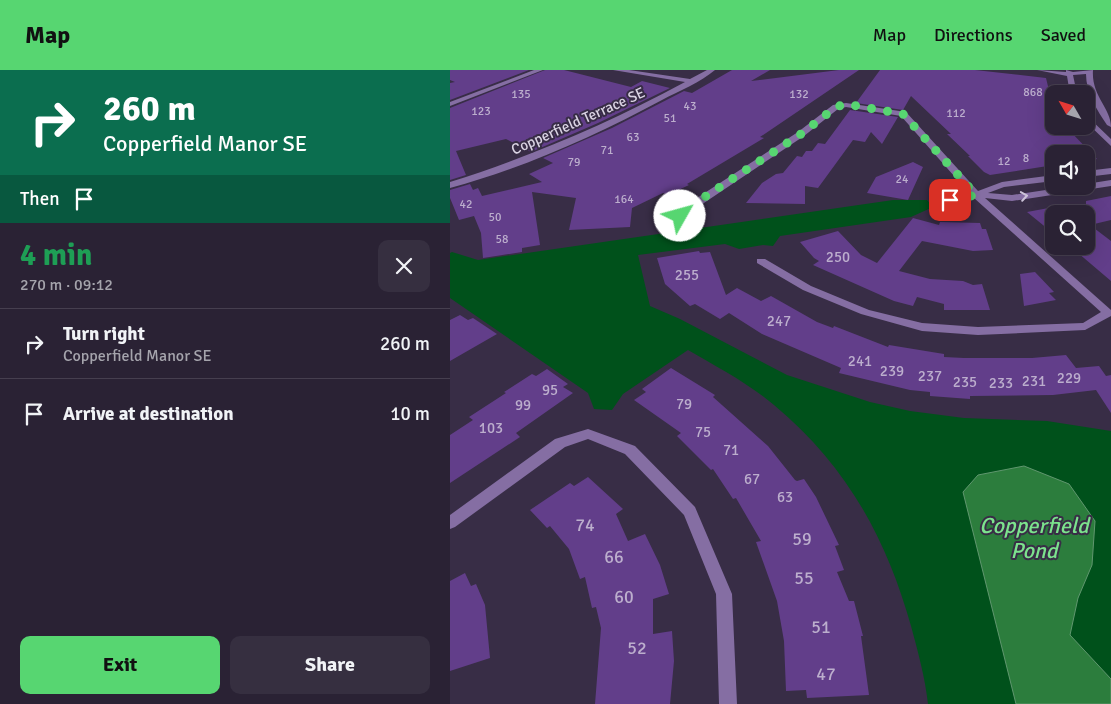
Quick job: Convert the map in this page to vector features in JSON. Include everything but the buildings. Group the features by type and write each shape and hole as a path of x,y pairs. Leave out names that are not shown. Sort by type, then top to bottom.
{"street":[{"path":"450,104 540,70"},
{"path":"616,70 690,82"},
{"name":"Copperfield Terrace SE","path":"450,185 515,164 577,139 621,119 712,70"},
{"path":"1040,70 1087,71 1098,106 1111,125"},
{"path":"1069,72 1072,85"},
{"path":"680,216 703,198 801,134 836,107 846,104 903,114 976,195 1108,313 1085,326 978,331 922,327 865,312 808,288 762,261"},
{"path":"1095,127 1111,144"},
{"path":"1095,173 1111,171"},
{"path":"950,200 976,195 1002,185 1045,179"},
{"path":"976,195 1012,198 1111,183"},
{"path":"450,523 560,443 588,434 630,450 690,511 724,594 728,704"}],"shaded area":[{"path":"893,200 927,200 933,207 911,217 780,236 773,246 763,245 739,249 725,244 638,255 650,306 680,319 787,375 870,402 910,411 964,418 1047,421 1111,431 1111,704 928,704 923,674 901,593 876,533 842,478 822,452 800,428 774,405 743,382 688,350 623,394 612,410 594,409 588,393 450,298 450,253 452,252 478,260"}],"water":[{"name":"Copperfield Pond","path":"1024,466 1069,484 1095,521 1092,565 1078,598 1070,635 1111,679 1111,704 1016,704 963,492 978,475"}],"route":[{"path":"680,216 703,198 801,134 836,107 846,104 903,114 976,195 950,200"}]}
